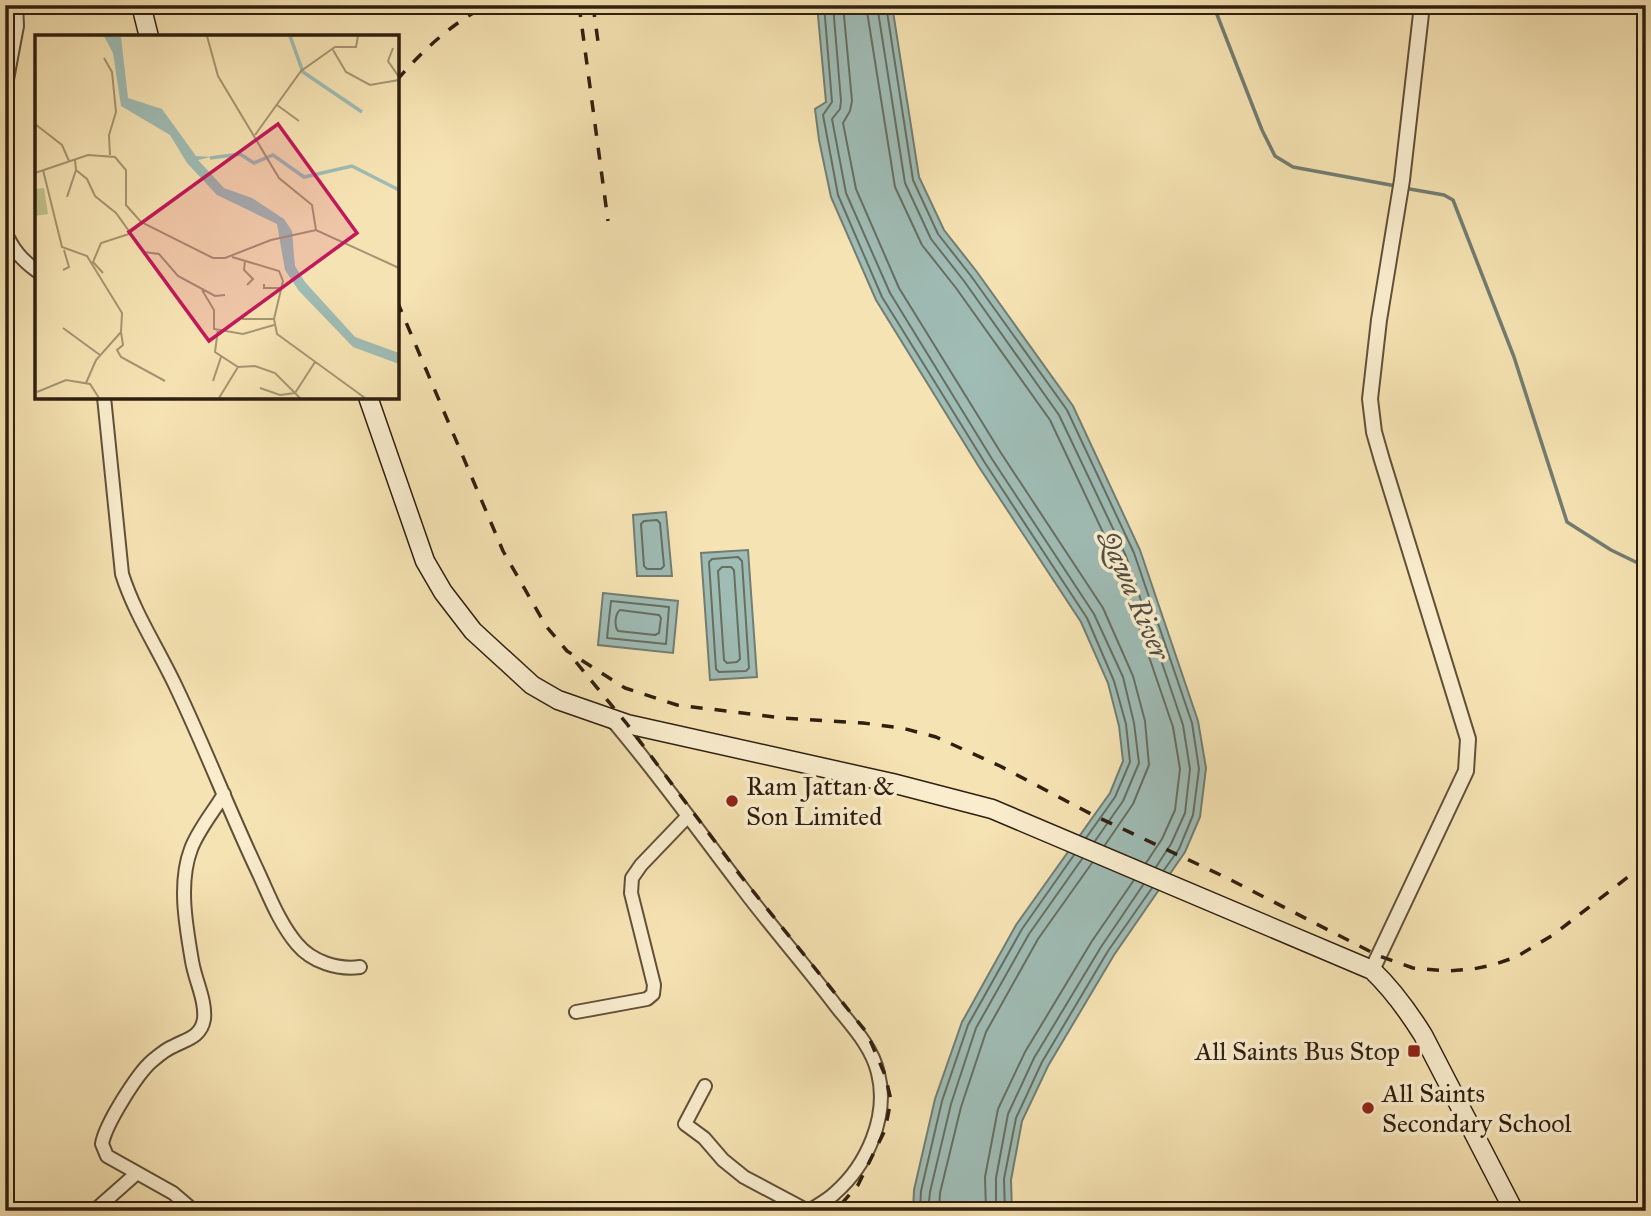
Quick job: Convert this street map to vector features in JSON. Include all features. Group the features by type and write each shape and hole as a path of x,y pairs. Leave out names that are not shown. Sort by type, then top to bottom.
{"main road":[{"path":"141,5 148,35"},
{"path":"369,399 422,552 443,592 459,614 502,660 532,685 558,700 613,720 992,809 1372,970 1408,1009 1514,1211"}],"street":[{"path":"5,90 17,26 16,5"},
{"path":"1372,970 1466,771 1468,739 1381,460 1370,399 1379,320 1402,180 1422,5"},
{"path":"5,19 17,26"},
{"path":"5,231 10,244 22,260 35,270"},
{"path":"104,399 121,574 130,598 176,686 281,920 299,946 332,966 347,969 360,967"},
{"path":"613,720 872,1055 880,1092 876,1126 865,1157 834,1194 808,1211 744,1177 723,1160 704,1138 685,1124 705,1086"},
{"path":"194,1211 173,1193 107,1156 102,1144 109,1123 149,1063 197,1035 204,1020 191,950 184,874 191,848 224,794"},
{"path":"576,1012 647,999 653,994 654,985 631,893 632,878 688,816"},
{"path":"94,1211 137,1173"}],"water":[{"name":"Qawa River","path":"817,5 892,5 919,177 944,230 1073,406 1140,550 1198,721 1206,768 1200,817 1185,852 1114,955 1048,1066 1022,1121 1011,1180 1012,1211 913,1211 914,1190 935,1099 962,1022 1016,925 1110,793 1123,761 1119,726 1108,683 1081,622 979,467 876,300 831,197 815,109 826,102"},
{"path":"666,512 672,576 637,576 633,515"},
{"path":"748,550 757,677 710,680 701,553"},
{"path":"603,593 678,601 673,653 598,645"}],"waterway":[{"path":"1202,5 1216,12 1262,130 1275,156 1293,167 1396,186"},
{"path":"1404,188 1444,195 1453,200 1514,357 1567,522 1611,550 1646,567"}],"railway":[{"path":"399,78 439,38 488,5"},
{"path":"579,5 608,221"},
{"path":"593,5 599,49"},
{"path":"399,306 503,551 546,626 567,651 625,688 677,705 783,718 863,723 902,728 936,737 1227,878 1379,956 1413,968 1449,971 1473,969 1516,957 1553,935 1646,863"},
{"path":"576,662 627,724 740,875 867,1033 885,1075 891,1100 885,1130 858,1185 835,1211"}],"place":[{"name":"Ram Jattan & Son Limited","path":"732,801"},
{"name":"All Saints Bus Stop","path":"1414,1051"},
{"name":"All Saints Secondary School","path":"1368,1108"}]}
